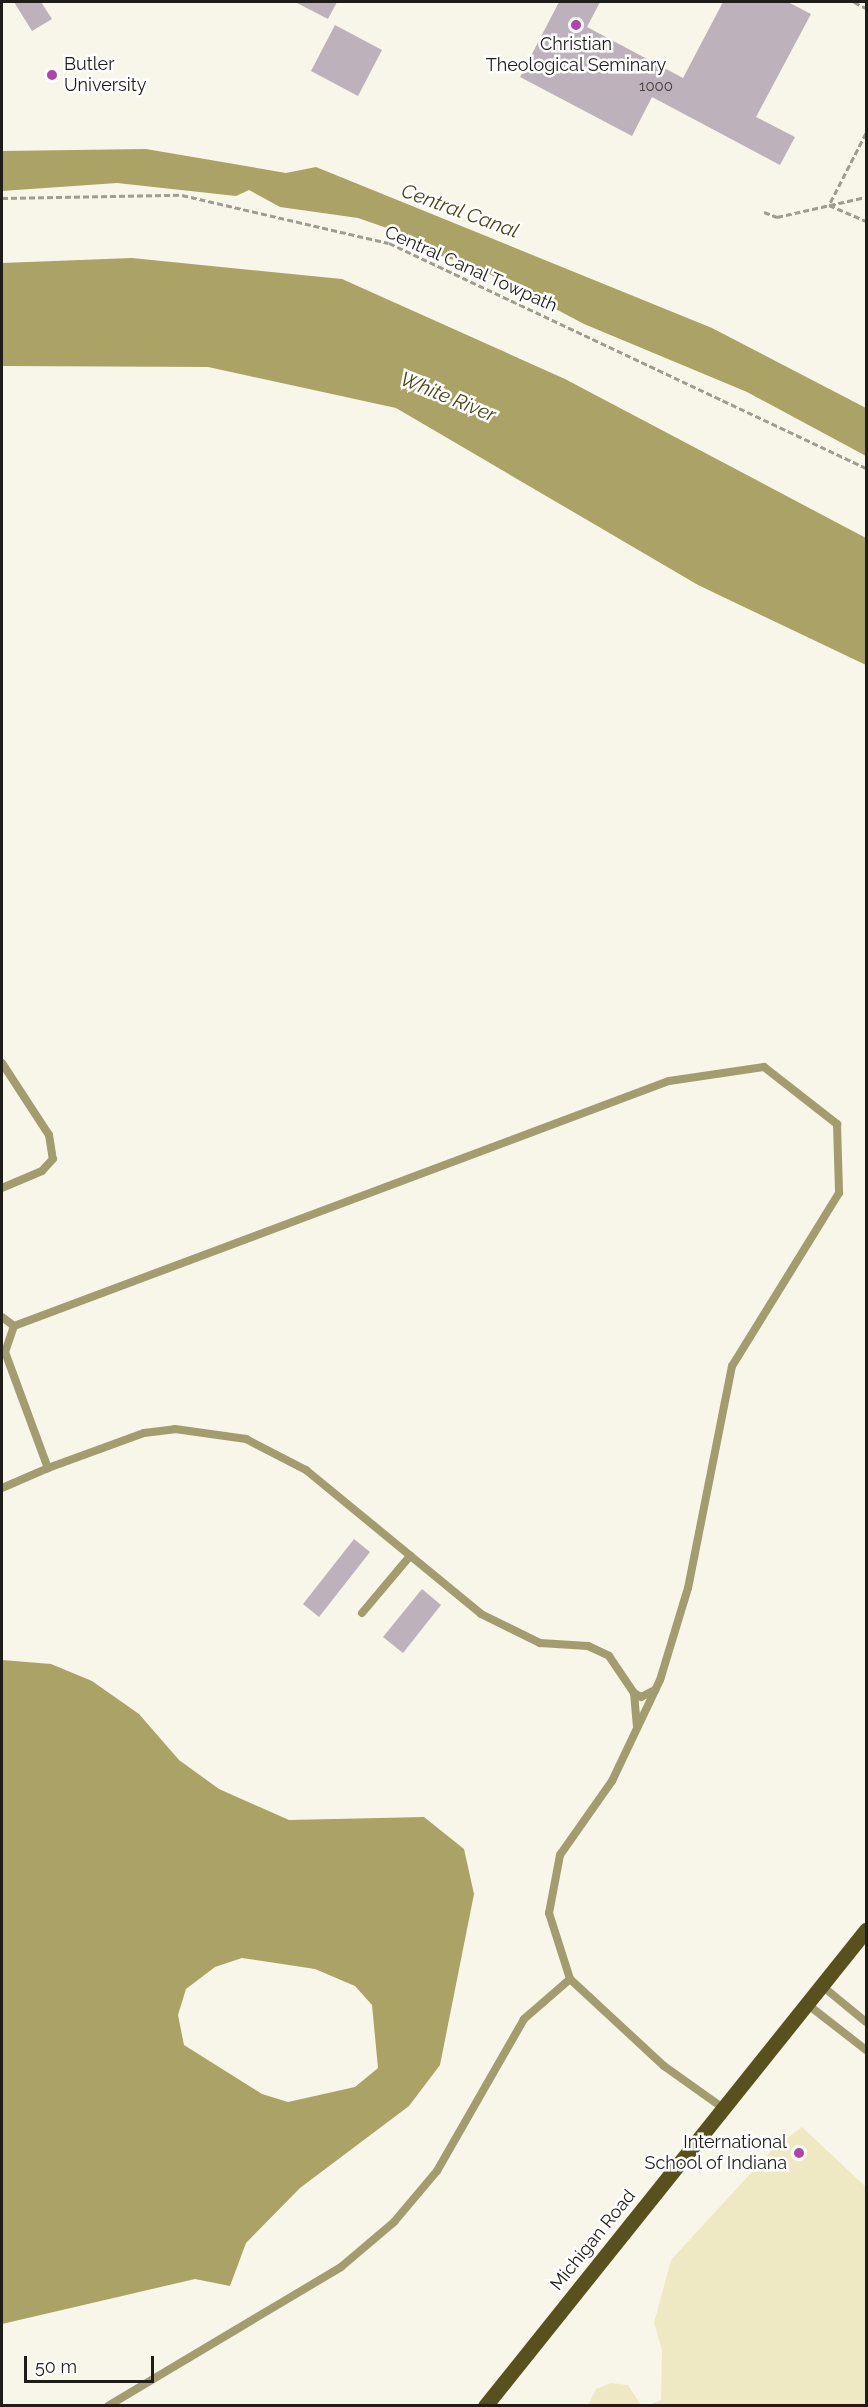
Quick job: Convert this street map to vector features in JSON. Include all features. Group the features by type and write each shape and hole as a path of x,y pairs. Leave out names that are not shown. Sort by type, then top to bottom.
{"main road":[{"name":"Michigan Road","path":"485,2406 867,1930"}],"lane":[{"path":"2,1063 49,1135 53,1160 2,1186"},
{"path":"48,1468 3,1353 14,1326 669,1080 764,1067 837,1124 838,1193 732,1366 688,1588 655,1690 612,1781 560,1855 549,1913 570,1979 664,2066 723,2108"},
{"path":"2,1317 14,1326"},
{"path":"2,1488 48,1468 144,1433 175,1429 246,1439 306,1470 410,1556 511,1631 540,1643 588,1646 609,1656 634,1693 640,1697 655,1690"},
{"path":"362,1613 410,1556"},
{"path":"634,1693 636,1730"},
{"path":"108,2406 341,2267 394,2222 437,2171 524,2019 570,1979"},
{"path":"821,1985 867,2022"},
{"path":"807,2004 867,2050"}],"path":[{"path":"854,2 867,8"},
{"path":"829,205 867,133"},
{"name":"Central Canal Towpath","path":"2,198 182,195 389,243 867,468"},
{"path":"764,212 777,217 867,196"},
{"path":"829,205 867,221"}],"shaded area":[{"name":"International School of Indiana","path":"802,2127 866,2187 866,2405 649,2405 661,2400 662,2350 654,2323 671,2260 773,2149"},
{"path":"611,2383 628,2385 641,2405 588,2405 596,2389"}],"water":[{"path":"146,149 286,173 316,167 712,328 866,408 866,456 747,392 584,324 478,268 423,250 410,236 358,218 280,207 249,190 236,196 117,183 2,191 2,151"},
{"name":"White River","path":"132,258 342,279 565,379 866,538 866,665 698,585 396,408 208,367 2,366 2,263"},
{"path":"2,1660 51,1664 92,1681 139,1714 179,1760 219,1789 289,1820 424,1817 464,1849 474,1894 440,2065 409,2106 300,2188 246,2243 230,2286 195,2279 2,2324","holes":["242,1958 315,1969 355,1986 372,2005 378,2068 355,2087 288,2102 262,2094 184,2045 178,2015 186,1989 215,1967"]}],"building":[{"path":"14,2 41,2 52,19 32,31"},
{"path":"295,2 337,2 328,19"},
{"path":"559,2 600,2 587,27 683,78 723,2 788,2 811,14 756,117 795,137 780,165 652,97 632,136 520,77"},
{"path":"335,25 382,50 358,96 311,71"},
{"path":"354,1539 370,1552 319,1617 303,1604"},
{"path":"422,1589 441,1605 403,1653 383,1637"}],"place":[{"name":"Christian Theological Seminary","path":"576,25"},
{"name":"Butler University","path":"52,75"},
{"name":"International School of Indiana","path":"799,2153"}],"water label":[{"name":"Central Canal","path":"460,211"}]}
